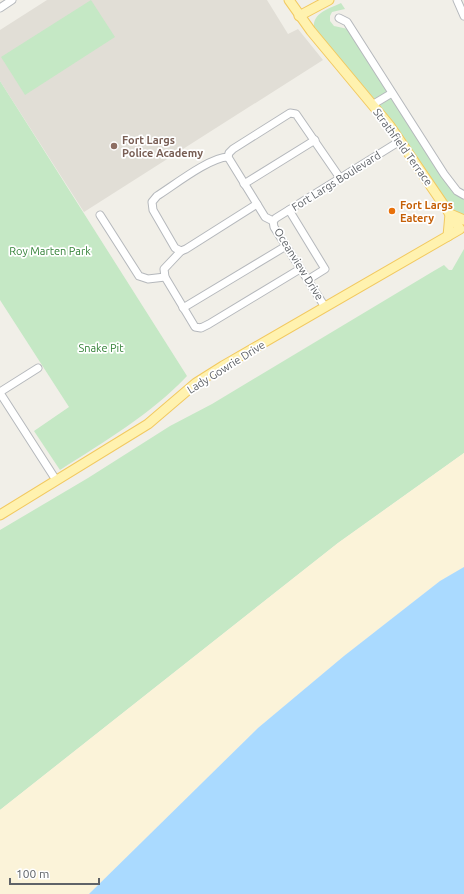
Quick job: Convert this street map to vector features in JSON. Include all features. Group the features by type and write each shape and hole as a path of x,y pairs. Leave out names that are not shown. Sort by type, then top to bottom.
{"main road":[{"name":"Strathfield Terrace","path":"289,0 299,16 400,141 450,214 462,228"},
{"path":"299,16 329,0"},
{"path":"448,236 450,214 464,220"},
{"name":"Lady Gowrie Drive","path":"0,515 148,424 196,383 462,228"}],"street":[{"path":"0,8 12,0"},
{"path":"456,0 464,16"},
{"name":"Strathfield Terrace","path":"339,18 347,22 444,174 457,192 464,195"},
{"name":"Strathfield Terrace","path":"372,105 392,93"},
{"path":"182,251 175,248 153,210 152,202 157,196 209,163 220,157 228,157 233,148 290,113 296,114 300,117 340,178"},
{"path":"244,184 315,140"},
{"name":"Fort Largs Boulevard","path":"273,222 276,218 400,141"},
{"name":"Oceanview Drive","path":"228,157 265,217 273,222 274,227 300,269 309,279 325,307"},
{"path":"257,204 182,251 164,269 165,277 195,327 201,328 209,324 300,269"},
{"path":"289,210 325,269 309,279"},
{"path":"100,215 139,276 148,279 165,277"},
{"path":"183,308 286,246"},
{"path":"38,368 0,393 56,480"}],"shaded area":[{"name":"Fort Largs Police Academy","path":"47,0 267,0 288,34 298,29 323,60 84,212 0,81 0,30"}],"green space":[{"path":"91,0 115,37 25,95 1,57"},
{"path":"341,3 345,9 332,12 330,21 334,26 348,29 386,89 386,93 374,100 314,28 314,23 319,15 327,9"},
{"path":"0,81 187,376 158,403 142,415 110,438 60,470 34,431 69,407 0,300"},
{"path":"391,98 457,195 464,198 464,217 450,207 379,106"},
{"path":"464,249 464,453 338,543 0,810 0,530 88,478 170,426 212,404 444,265 449,270 452,270"}],"sand":[{"path":"464,453 464,567 440,581 344,656 258,728 89,894 0,894 0,810 338,543"}],"water":[{"path":"464,567 464,894 89,894 258,728 344,656 440,581"}],"place":[{"name":"Fort Largs Police Academy","path":"114,146"},
{"name":"Fort Largs Eatery","path":"392,211"}],"park label":[{"name":"Roy Marten Park","path":"50,251"},
{"name":"Snake Pit","path":"101,348"}]}
